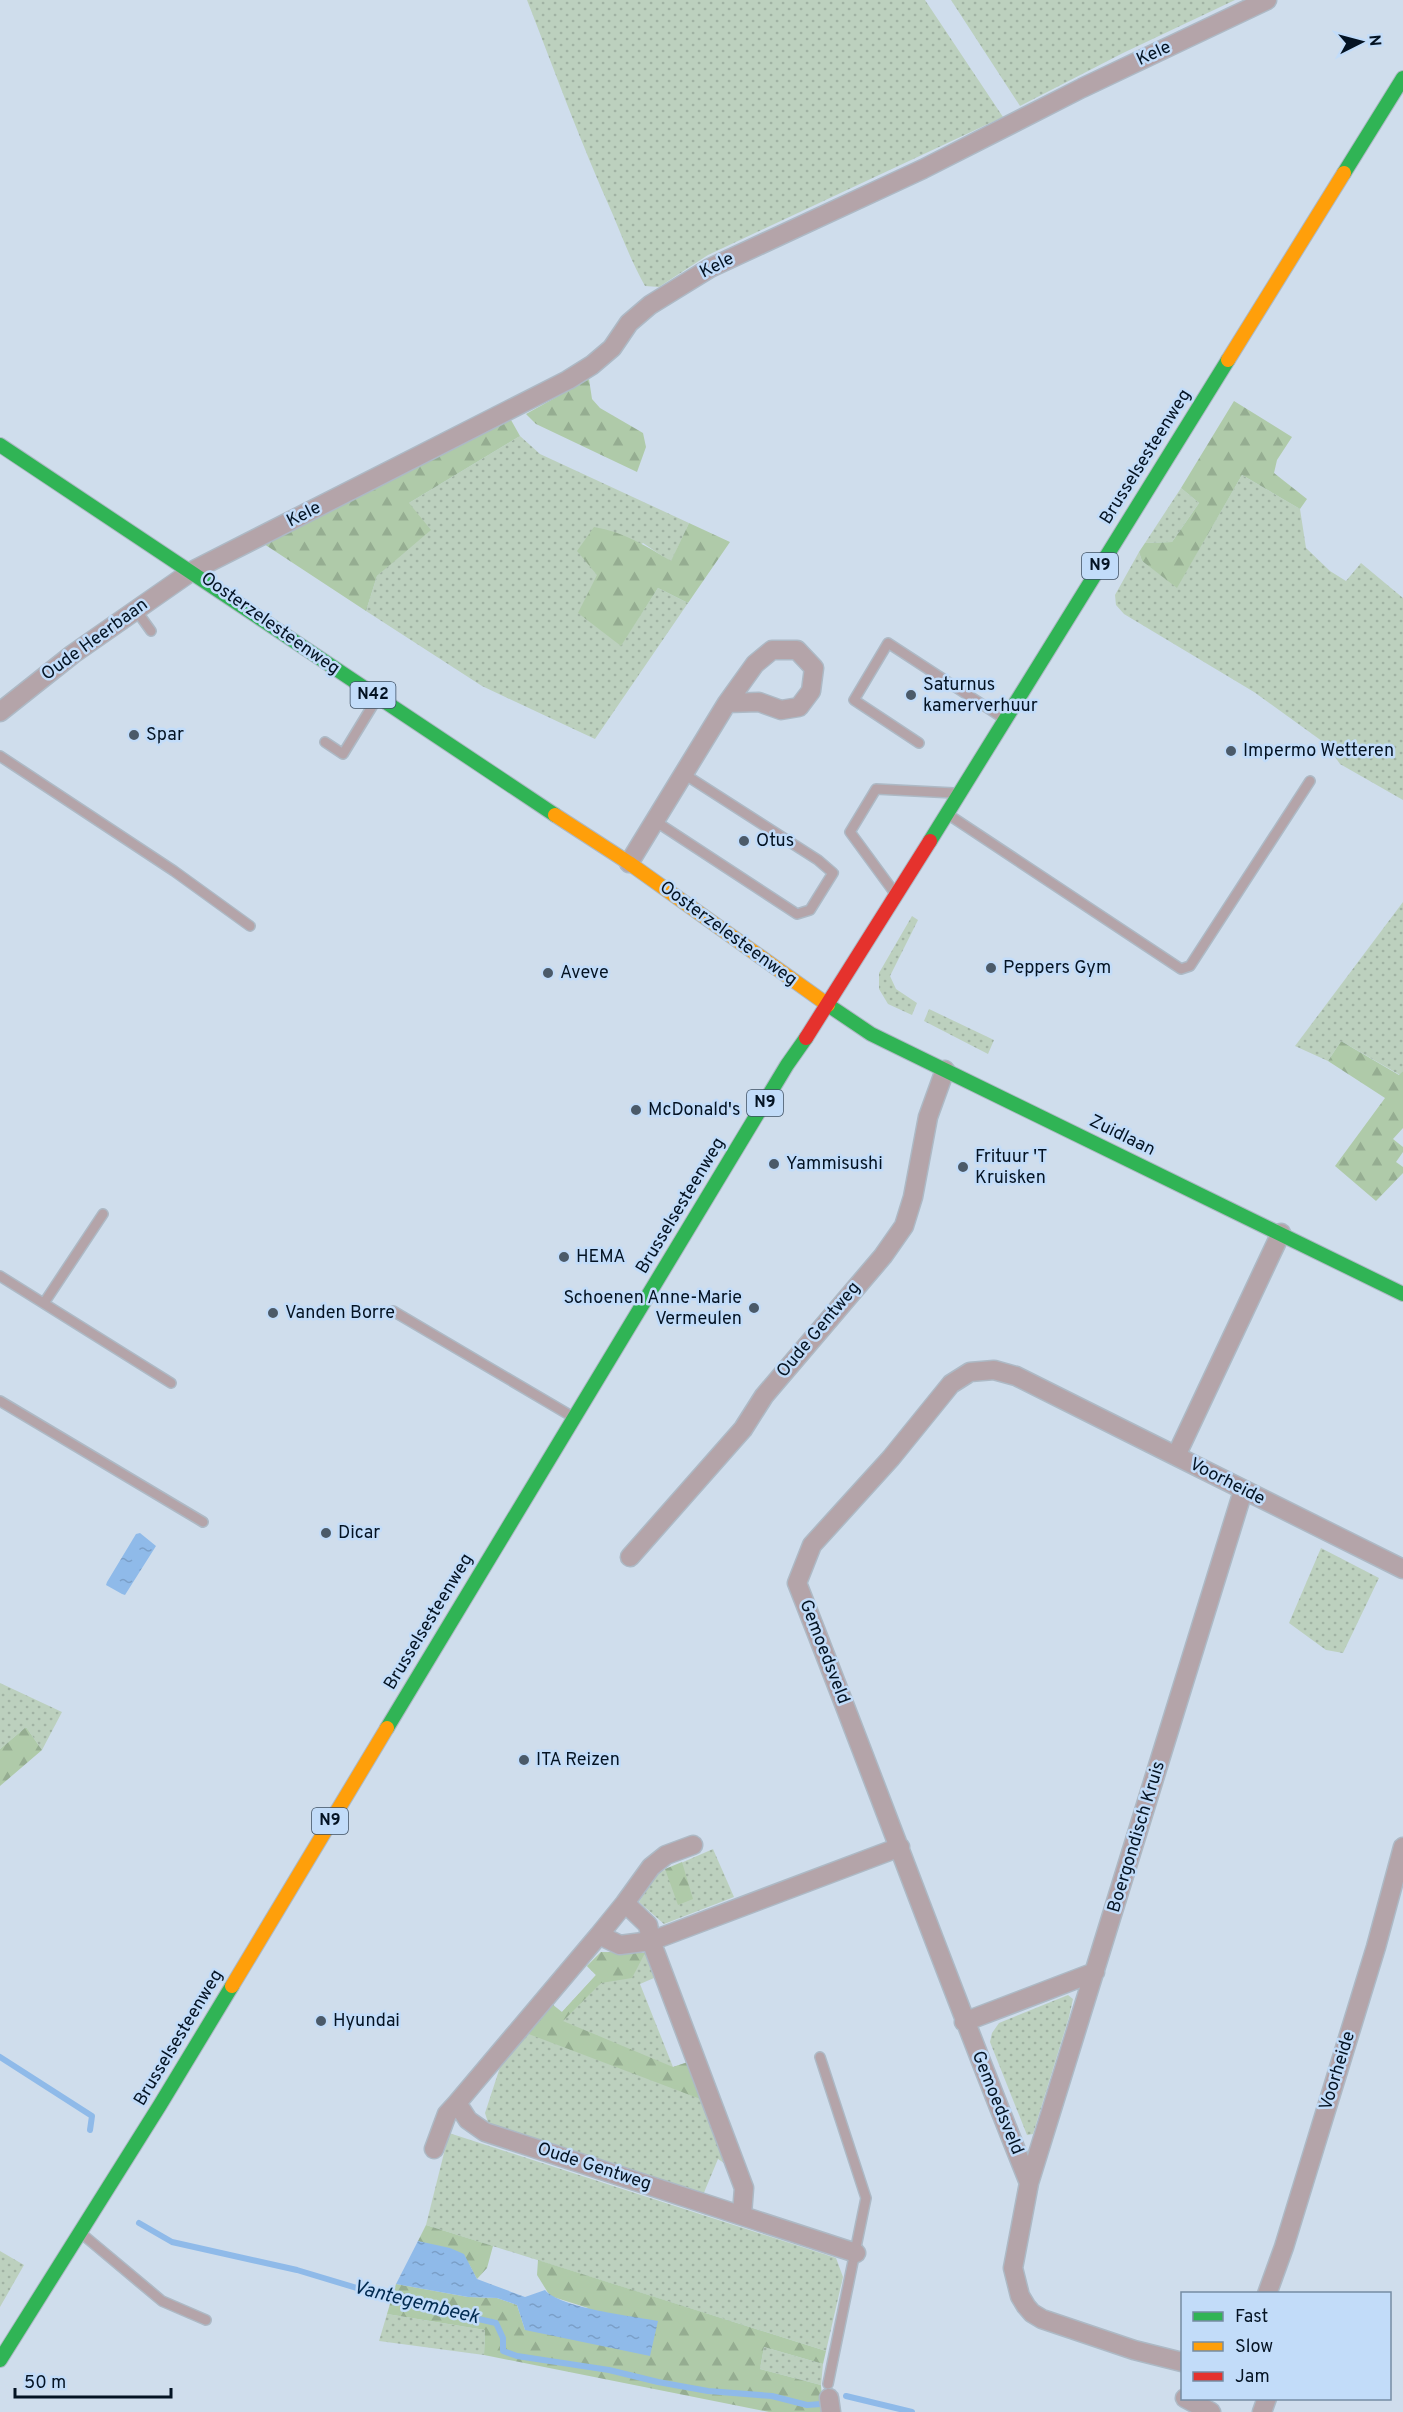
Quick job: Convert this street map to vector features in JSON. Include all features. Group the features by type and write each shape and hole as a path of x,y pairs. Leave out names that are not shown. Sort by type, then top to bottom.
{"main road":[{"name":"Brusselsesteenweg","path":"0,2360 160,2105 787,1065 828,1005 1403,78"},
{"name":"Oosterzelesteenweg","path":"0,445 192,571 377,698 629,863 828,1005"},
{"name":"Zuidlaan","path":"828,1005 871,1034 1403,1294"}],"street":[{"name":"Kele","path":"192,571 568,380 592,365 612,348 629,323 650,305 710,268 923,170 1082,88 1267,0"},
{"name":"Oude Heerbaan","path":"0,712 73,654 192,571"},
{"path":"629,863 728,703 755,664 772,650 797,650 814,668 812,691 798,707 781,710 759,702 728,703"},
{"name":"Oude Gentweg","path":"630,1557 743,1429 764,1396 883,1256 904,1226 913,1197 928,1117 945,1070"},
{"name":"Voorheide","path":"1281,1233 1176,1456 1403,1569"},
{"name":"Gemoedsveld","path":"1029,2184 964,2022 900,1847 797,1582 812,1545 891,1458 951,1384 970,1372 993,1370 1016,1376 1176,1456"},
{"name":"Boergondisch Kruis","path":"1029,2184 1244,1491"},
{"path":"434,2149 447,2114 599,1935 651,1867 666,1856 693,1845"},
{"path":"599,1935 620,1944 651,1941 900,1847"},
{"name":"Voorheide","path":"1269,2292 1376,1947 1403,1847"},
{"path":"625,1903 648,1925 651,1941 744,2187 742,2214"},
{"path":"964,2022 1095,1972"},
{"name":"Oude Gentweg","path":"457,2103 468,2120 485,2132 856,2253"},
{"path":"1029,2184 1013,2268 1020,2296 1032,2313 1042,2319 1134,2350 1181,2362"},
{"path":"1189,2400 1211,2412"}],"lane":[{"path":"136,610 151,631"},
{"path":"919,743 854,699 888,643 1005,720"},
{"path":"325,741 343,754 377,698"},
{"path":"0,756 174,871 250,926"},
{"path":"655,821 797,914 810,910 833,873 818,860 684,774"},
{"path":"947,814 1181,969 1190,966 1310,781"},
{"path":"896,895 850,832 876,789 959,794"},
{"path":"44,1304 103,1214"},
{"path":"0,1276 171,1383"},
{"path":"393,1311 575,1418"},
{"path":"0,1401 202,1522"},
{"path":"820,2057 867,2198 829,2398"},
{"path":"80,2233 162,2301 206,2320"}],"green space":[{"path":"527,0 925,0 1003,117 708,255 659,287 645,286 590,162"},
{"path":"951,0 1235,0 1123,53 1020,106"},
{"path":"589,379 592,399 600,408 643,433 646,447 637,472 536,424 526,414"},
{"path":"1234,401 1292,437 1277,460 1274,473 1307,499 1300,509 1242,475 1177,588 1142,561 1139,552 1145,543 1172,542 1199,503 1181,488"},
{"path":"511,420 520,436 409,503 431,530 377,576 366,611 264,544"},
{"path":"520,436 540,454 689,523 671,562 643,543 597,575 621,645 658,588 688,603 595,739 482,686 366,611 377,576 400,555 409,503"},
{"path":"1242,475 1300,509 1306,548 1330,571 1346,581 1361,563 1403,598 1403,800 1340,764 1326,744 1254,692 1124,614 1116,605 1115,595 1139,552 1142,561 1177,587"},
{"path":"1181,488 1199,503 1172,542 1145,543"},
{"path":"689,523 730,542 688,603 658,588 621,646 578,613 597,575 577,551 594,527 625,536 671,561"},
{"path":"1403,902 1403,1071 1400,1075 1341,1041 1328,1061 1295,1046"},
{"path":"912,916 918,920 890,976 896,989 917,1003 912,1015 888,1004 879,989 879,973"},
{"path":"929,1009 994,1040 988,1054 924,1021"},
{"path":"1341,1041 1399,1075 1403,1071 1403,1128 1393,1139 1403,1147 1403,1152 1396,1162 1403,1167 1403,1173 1376,1201 1335,1166 1385,1098 1328,1061"},
{"path":"1321,1548 1379,1578 1343,1653 1326,1650 1289,1623"},
{"path":"0,1683 62,1712 42,1750 26,1727 0,1749"},
{"path":"26,1727 42,1750 0,1786 0,1749"},
{"path":"713,1849 734,1897 664,1924 639,1902 658,1873"},
{"path":"682,1862 693,1899 678,1905 665,1869"},
{"path":"601,1952 645,1953 654,1978 640,1984 673,2067 688,2062 727,2165 718,2159 703,2195 490,2129 485,2113 502,2061 526,2033 562,2012 596,1975 587,1966"},
{"path":"601,1952 645,1953 632,1978 601,1983 563,2021 673,2067 688,2062 703,2100 526,2033 552,2004 562,2012 596,1975 587,1966"},
{"path":"1068,1995 1073,1999 1069,2017 1033,2134 1027,2135 990,2042 992,2033 999,2023"},
{"path":"449,2133 836,2258 843,2277 826,2351 426,2225"},
{"path":"426,2225 493,2246 487,2268 477,2279 469,2264 418,2241"},
{"path":"0,2251 24,2265 0,2307"},
{"path":"538,2260 826,2351 823,2364 764,2347 760,2369 821,2385 823,2412 769,2412 484,2355 485,2330 387,2314 396,2284 468,2297 497,2298 517,2305 525,2330 588,2308 550,2296 537,2275"},
{"path":"387,2314 485,2330 484,2355 379,2341"},
{"path":"764,2347 823,2364 821,2385 760,2369"}],"water":[{"path":"140,1533 156,1546 125,1595 106,1585 136,1534"},
{"path":"418,2241 450,2248 464,2254 477,2279 525,2297 545,2290 565,2302 658,2321 650,2356 525,2330 517,2305 497,2298 468,2297 396,2284"}],"waterway":[{"name":"Vantegembeek","path":"0,2057 92,2116 90,2130"},
{"name":"Vantegembeek","path":"139,2223 172,2242 297,2270 400,2301 496,2323 503,2338 503,2351 517,2356 609,2370 708,2391 772,2396 807,2405 821,2404"},
{"name":"Vantegembeek","path":"846,2396 912,2412"}],"traffic: fast":[{"path":"1344,173 1403,78"},
{"path":"930,841 1228,360"},
{"path":"0,445 555,815"},
{"path":"828,1005 871,1034 1403,1294"},
{"path":"387,1728 787,1065 806,1038"},
{"path":"0,2360 232,1986"}],"traffic: slow":[{"path":"1228,360 1344,173"},
{"path":"555,815 629,863 828,1005"},
{"path":"232,1986 387,1728"}],"traffic: jam":[{"path":"806,1038 930,841"}],"place":[{"name":"Saturnus kamerverhuur","path":"911,695"},
{"name":"Spar","path":"134,735"},
{"name":"Impermo Wetteren","path":"1231,751"},
{"name":"Otus","path":"744,841"},
{"name":"Peppers Gym","path":"991,968"},
{"name":"Aveve","path":"548,973"},
{"name":"McDonald's","path":"636,1110"},
{"name":"Yammisushi","path":"774,1164"},
{"name":"Frituur 'T Kruisken","path":"963,1167"},
{"name":"HEMA","path":"564,1257"},
{"name":"Schoenen Anne-Marie Vermeulen","path":"754,1308"},
{"name":"Vanden Borre","path":"273,1313"},
{"name":"Dicar","path":"326,1533"},
{"name":"ITA Reizen","path":"524,1760"},
{"name":"Hyundai","path":"321,2021"}]}
